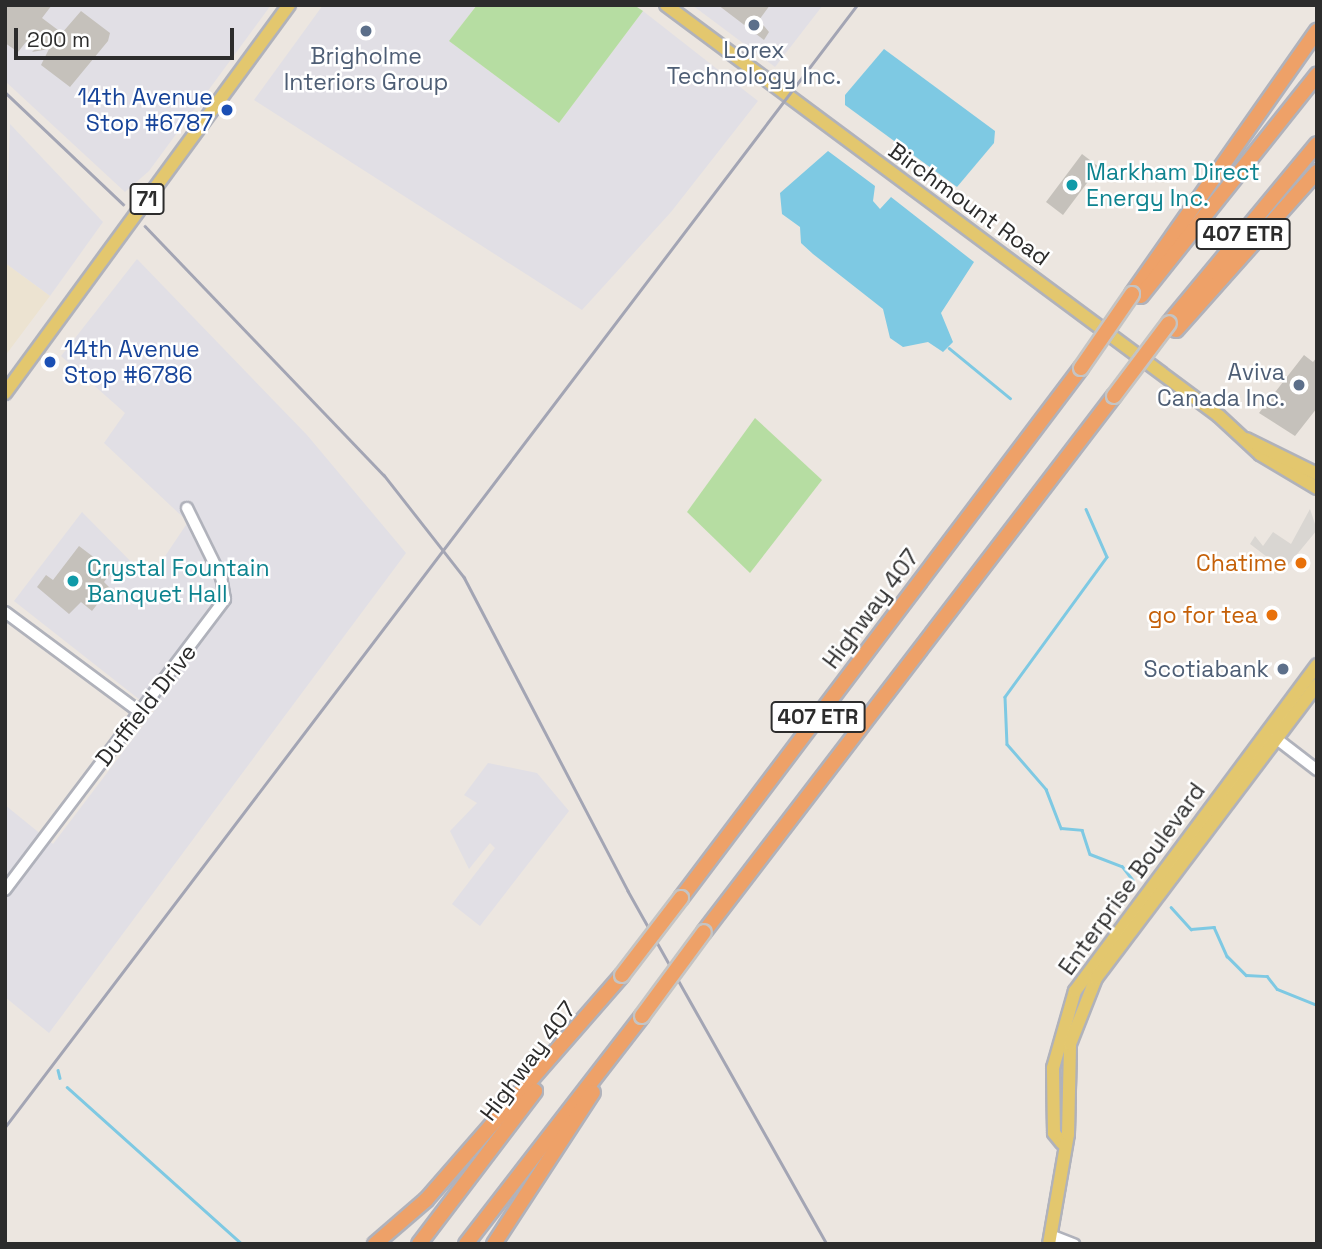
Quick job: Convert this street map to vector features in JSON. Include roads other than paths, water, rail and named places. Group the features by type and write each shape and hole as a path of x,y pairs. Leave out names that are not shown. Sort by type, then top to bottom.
{"highway":[{"path":"1135,297 1317,31"},
{"name":"Highway 407","path":"419,1244 1135,297 1317,75"},
{"name":"407 ETR","path":"466,1244 1114,396 1317,144"},
{"path":"1172,326 1317,172"},
{"path":"375,1244 426,1200 622,975"},
{"path":"494,1244 642,1016"}],"main road":[{"name":"71","path":"5,393 289,5"},
{"name":"Birchmount Road","path":"666,5 1246,439 1317,488"},
{"name":"Birchmount Road","path":"1246,439 1317,474"},
{"name":"Enterprise Boulevard","path":"1049,1239 1062,1143 1068,1133 1070,1044 1096,978 1272,735 1317,665"},
{"name":"Enterprise Boulevard","path":"1272,735 1317,685"}],"street":[{"name":"Duffield Drive","path":"5,890 225,599 221,577 187,508"},
{"path":"5,612 141,713"},
{"path":"1272,735 1317,770"},
{"path":"1049,1239 1074,1244"}],"water":[{"path":"884,49 995,131 994,143 957,187 845,105 845,95"},
{"path":"828,151 875,186 873,201 880,209 891,197 974,262 941,313 953,342 943,352 928,342 903,347 890,338 883,309 801,243 800,227 782,214 780,193"}],"waterway":[{"path":"949,348 1010,398"},
{"path":"1086,509 1107,557 1005,697 1007,744 1046,789 1061,828 1082,830 1090,854 1122,866 1133,880"},
{"path":"1171,907 1191,929 1214,927 1227,956 1246,975 1267,976 1277,989 1317,1005"},
{"path":"58,1070 60,1078"},
{"path":"67,1087 242,1244"}],"railway":[{"path":"5,1127 857,5"},
{"path":"5,92 123,204"},
{"path":"145,226 384,475 464,577 628,891 827,1244"}],"place":[{"name":"Lorex Technology Inc.","path":"754,25"},
{"name":"Brigholme Interiors Group","path":"366,31"},
{"name":"14th Avenue Stop #6787","path":"227,110"},
{"name":"Markham Direct Energy Inc.","path":"1072,185"},
{"name":"14th Avenue Stop #6786","path":"50,362"},
{"name":"Aviva Canada Inc.","path":"1299,385"},
{"name":"Chatime","path":"1301,563"},
{"name":"Crystal Fountain Banquet Hall","path":"73,581"},
{"name":"go for tea","path":"1272,615"},
{"name":"Scotiabank","path":"1283,669"}]}
